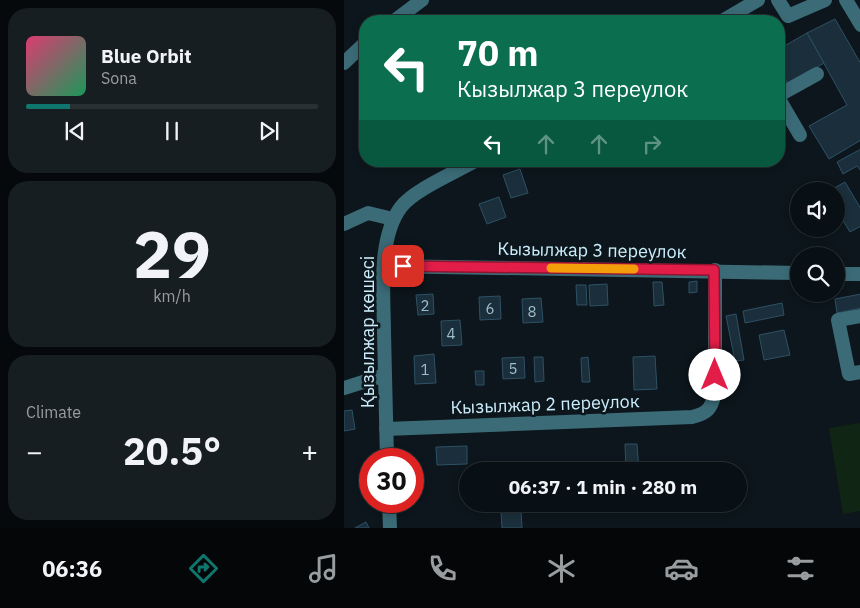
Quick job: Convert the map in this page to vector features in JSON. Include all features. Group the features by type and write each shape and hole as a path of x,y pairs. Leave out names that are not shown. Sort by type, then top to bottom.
{"street":[{"path":"402,15 422,0"},
{"path":"732,15 758,0"},
{"path":"778,0 782,15"},
{"path":"785,19 825,0"},
{"path":"846,0 860,25"},
{"path":"344,62 359,49"},
{"path":"785,93 817,74"},
{"path":"785,108 800,135"},
{"name":"Қызылжар көшесі","path":"387,448 384,266 387,240 394,218 403,205 418,192 465,167"},
{"path":"344,224 368,213 394,218"},
{"name":"Кызылжар 3 переулок","path":"384,266 790,273"},
{"name":"Кызылжар 2 переулок","path":"386,429 692,418 705,414 712,403 715,393 714,270"},
{"path":"845,274 860,274"},
{"path":"860,316 838,320 849,374 860,372"},
{"path":"344,388 385,375"},
{"path":"389,513 390,528"}],"green space":[{"path":"860,423 860,511 843,514 829,428"}],"building":[{"path":"835,19 861,64 861,140 829,159 809,126 847,105 807,33"},
{"path":"807,33 824,63 788,84 785,79 785,46"},
{"path":"861,149 861,171 857,166 843,174 837,162"},
{"path":"520,169 528,193 511,198 503,175"},
{"path":"845,182 861,209 861,226 850,232 845,224"},
{"path":"499,197 506,217 487,224 479,204"},
{"path":"697,281 697,292 689,293 689,282"},
{"path":"653,282 662,282 664,305 654,306"},
{"path":"607,284 608,305 590,306 589,285"},
{"path":"576,285 586,285 587,305 577,305"},
{"path":"433,294 434,314 418,315 416,295"},
{"path":"861,294 861,308 837,313 835,302 845,302 845,297"},
{"path":"500,296 501,319 480,320 479,297"},
{"path":"541,298 543,322 523,323 522,299"},
{"path":"782,303 784,315 745,323 743,311"},
{"path":"736,314 744,360 735,361 726,316"},
{"path":"460,320 462,345 442,346 441,321"},
{"path":"784,330 790,355 764,360 759,335"},
{"path":"434,354 436,383 415,384 414,356"},
{"path":"655,356 657,389 634,390 633,357"},
{"path":"524,357 525,378 503,379 502,358"},
{"path":"534,357 543,357 544,381 535,382"},
{"path":"588,357 590,382 582,382 581,358"},
{"path":"475,371 484,371 484,385 476,385"},
{"path":"352,410 355,429 344,431 344,411"},
{"path":"625,444 637,444 638,462 626,462"},
{"path":"467,446 467,462 437,465 436,447"},
{"path":"501,512 521,512 522,528 502,528"},
{"path":"366,522 369,528 355,528"}],"slow traffic":[{"path":"551,268 634,269"}],"route":[{"path":"403,266 714,270 715,375"}]}
